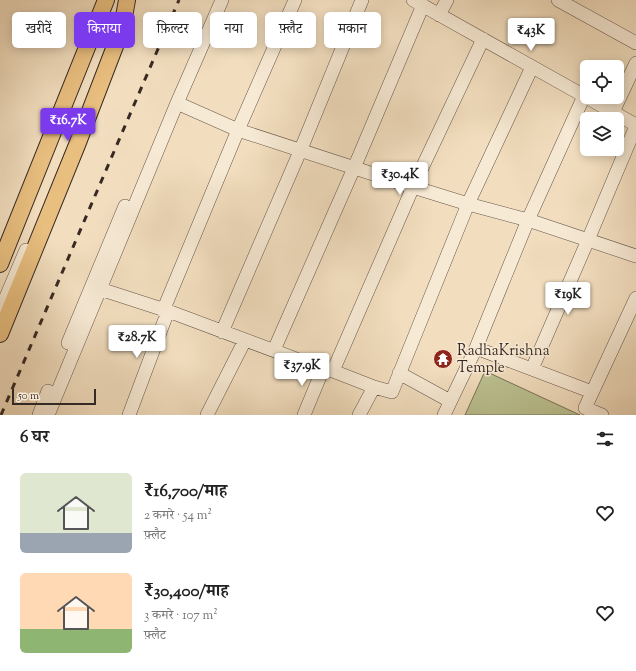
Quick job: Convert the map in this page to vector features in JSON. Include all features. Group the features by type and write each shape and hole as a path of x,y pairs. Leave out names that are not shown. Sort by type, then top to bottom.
{"main road":[{"path":"0,264 105,3"},
{"path":"0,334 119,36 126,5"}],"street":[{"path":"38,415 124,209 174,101 187,81 222,0"},
{"path":"129,415 166,311 238,130 295,0"},
{"path":"222,332 301,149 362,0"},
{"path":"439,15 446,0"},
{"path":"558,0 636,43"},
{"path":"0,272 47,162 102,24 105,13 105,3"},
{"path":"274,350 354,168 418,3 580,94"},
{"path":"0,311 59,172 110,41 115,24 126,5"},
{"path":"304,415 328,370 482,39"},
{"path":"598,104 613,112 636,63"},
{"path":"100,289 274,350 374,388 392,392 468,204 532,67"},
{"path":"174,101 238,130 301,149 354,168 468,204 528,220 636,256"},
{"path":"48,415 100,289 174,101"},
{"path":"444,415 476,348 528,220 580,104"},
{"path":"532,369 636,125 624,118"},
{"path":"602,415 585,408 636,298"},
{"path":"207,415 245,340"},
{"path":"476,348 592,392"},
{"path":"399,373 450,401"},
{"path":"359,415 374,388"}],"green space":[{"path":"485,371 580,415 465,415"}],"railway":[{"path":"1,415 179,0"}],"place":[{"name":"RadhaKrishna Temple","path":"443,359"}]}
